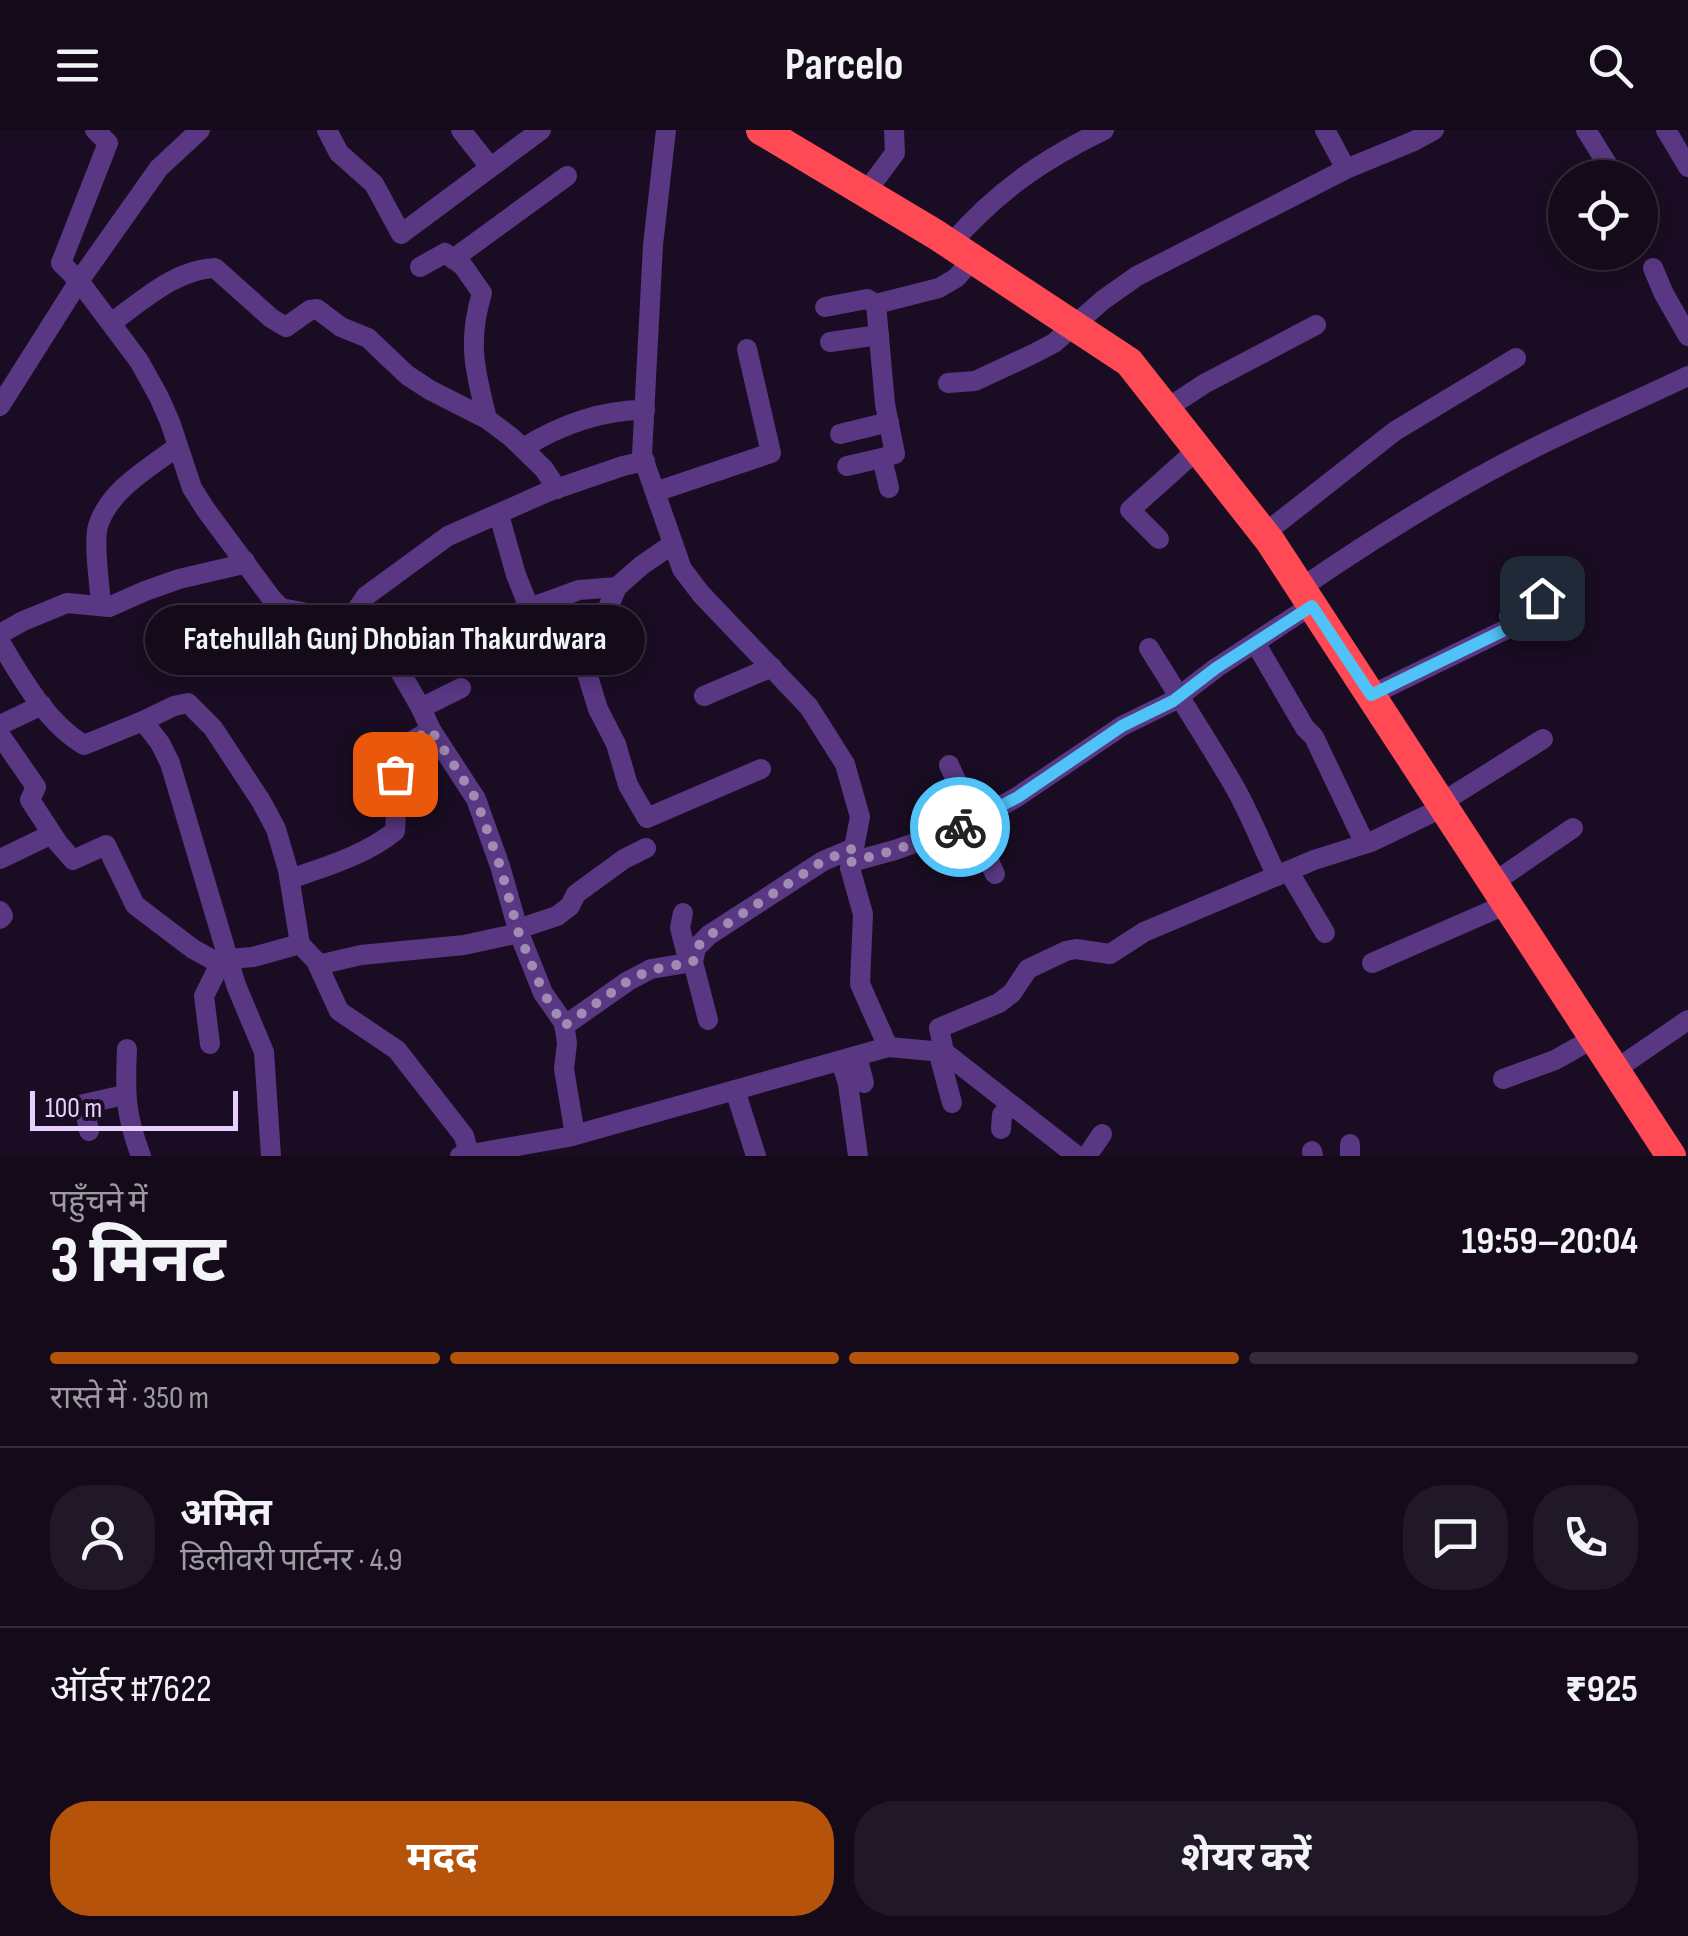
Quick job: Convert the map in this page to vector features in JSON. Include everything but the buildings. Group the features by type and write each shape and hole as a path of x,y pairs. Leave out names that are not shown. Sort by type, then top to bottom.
{"highway":[{"path":"762,130 962,251 1129,362 1264,534 1672,1156"}],"street":[{"path":"95,130 108,142 61,263 80,282 138,361 159,396 192,488 272,599 281,608 349,620 382,640 431,730 476,799 518,931 543,992 564,1026 564,1069 573,1142"},
{"path":"0,406 159,168 200,130"},
{"path":"327,130 339,153 374,184 401,234 541,130"},
{"path":"461,130 490,168"},
{"path":"666,130 653,244 642,455 682,569 808,707 846,764 860,817 850,868 864,914 860,984 888,1047"},
{"path":"866,192 895,153 894,130"},
{"path":"825,307 868,300 876,304 939,288 956,278 971,221 1040,164 1104,130"},
{"path":"1325,130 1346,169"},
{"path":"948,383 975,382 1054,343 1136,276 1346,169 1434,130"},
{"path":"1586,130 1605,160"},
{"path":"1666,130 1688,166"},
{"path":"453,259 567,176"},
{"path":"420,267 444,254 463,266 482,293 474,318 472,346 488,419"},
{"path":"110,322 172,281 199,268 216,268 286,327 317,309 341,327 368,338 430,390 488,419 544,469 556,489"},
{"path":"1654,270 1688,336"},
{"path":"848,466 895,454 885,404 876,304"},
{"path":"1166,409 1204,384 1316,325"},
{"path":"830,342 879,335"},
{"path":"655,492 771,453 747,349"},
{"path":"1264,534 1395,431 1516,358"},
{"path":"691,962 696,948 710,935 823,861 895,850 973,822 1018,797 1122,726 1180,695 1256,644 1306,597 1404,520 1528,451 1688,376"},
{"path":"523,448 557,429 600,415 644,410"},
{"path":"840,434 889,422"},
{"path":"102,606 98,528 115,494 177,447"},
{"path":"1159,539 1130,510 1198,449"},
{"path":"882,458 889,488"},
{"path":"349,620 366,596 448,536 556,489 645,461"},
{"path":"499,515 529,608"},
{"path":"674,544 617,587 594,640 586,670 598,709 616,744 628,785 647,818 761,769"},
{"path":"0,634 68,604 109,608 145,591 246,561"},
{"path":"1371,695 1515,625 1509,616 1575,581"},
{"path":"460,639 579,590 617,587"},
{"path":"0,642 42,705 66,734 84,746 174,706 188,704 200,714 276,829 290,879 300,944 318,965 339,1011 397,1050 464,1136 464,1155 573,1142 888,1047 941,1051 1065,1153"},
{"path":"1256,644 1314,737 1365,844"},
{"path":"1149,648 1230,780 1258,832 1264,852 1325,933"},
{"path":"704,696 772,667"},
{"path":"421,708 461,688"},
{"path":"0,726 42,705"},
{"path":"143,721 170,763 225,962 264,1052 271,1156"},
{"path":"290,879 341,861 395,831 395,750 431,730"},
{"path":"0,735 36,787 30,800 73,860 106,845 135,906 193,949 225,962"},
{"path":"952,1103 939,1028 1012,994 1028,969 1076,948 1110,954 1144,932 1314,860 1365,844 1442,805 1543,739"},
{"path":"949,765 995,874"},
{"path":"1372,963 1500,893 1574,828"},
{"path":"0,859 52,834"},
{"path":"318,965 361,955 464,945 518,931 557,916 570,906 576,894 646,848"},
{"path":"683,913 680,928 708,1020"},
{"path":"210,1044 204,996 216,970 225,962 300,944"},
{"path":"564,1026 628,981 650,970 691,962"},
{"path":"1615,1070 1688,1020"},
{"path":"1503,1079 1555,1060 1594,1038"},
{"path":"126,1049 124,1096 142,1156"},
{"path":"849,1058 864,1083"},
{"path":"849,1058 848,1084 858,1156"},
{"path":"736,1090 756,1156"},
{"path":"89,1131 84,1104 124,1096"},
{"path":"1000,1129 1002,1115 1011,1105"},
{"path":"1087,1156 1102,1134"}],"way so far":[{"path":"395,774 395,750 431,730 476,799 519,934 543,992 564,1026 650,970 693,962 696,948 710,935 823,861 854,848 851,862 960,827"}],"place":[{"name":"Fatehullah Gunj Dhobian Thakurdwara","path":"395,774"}],"route":[{"path":"960,827 1018,797 1122,726 1173,701 1312,606 1371,695 1515,625 1509,616 1542,598"}]}
